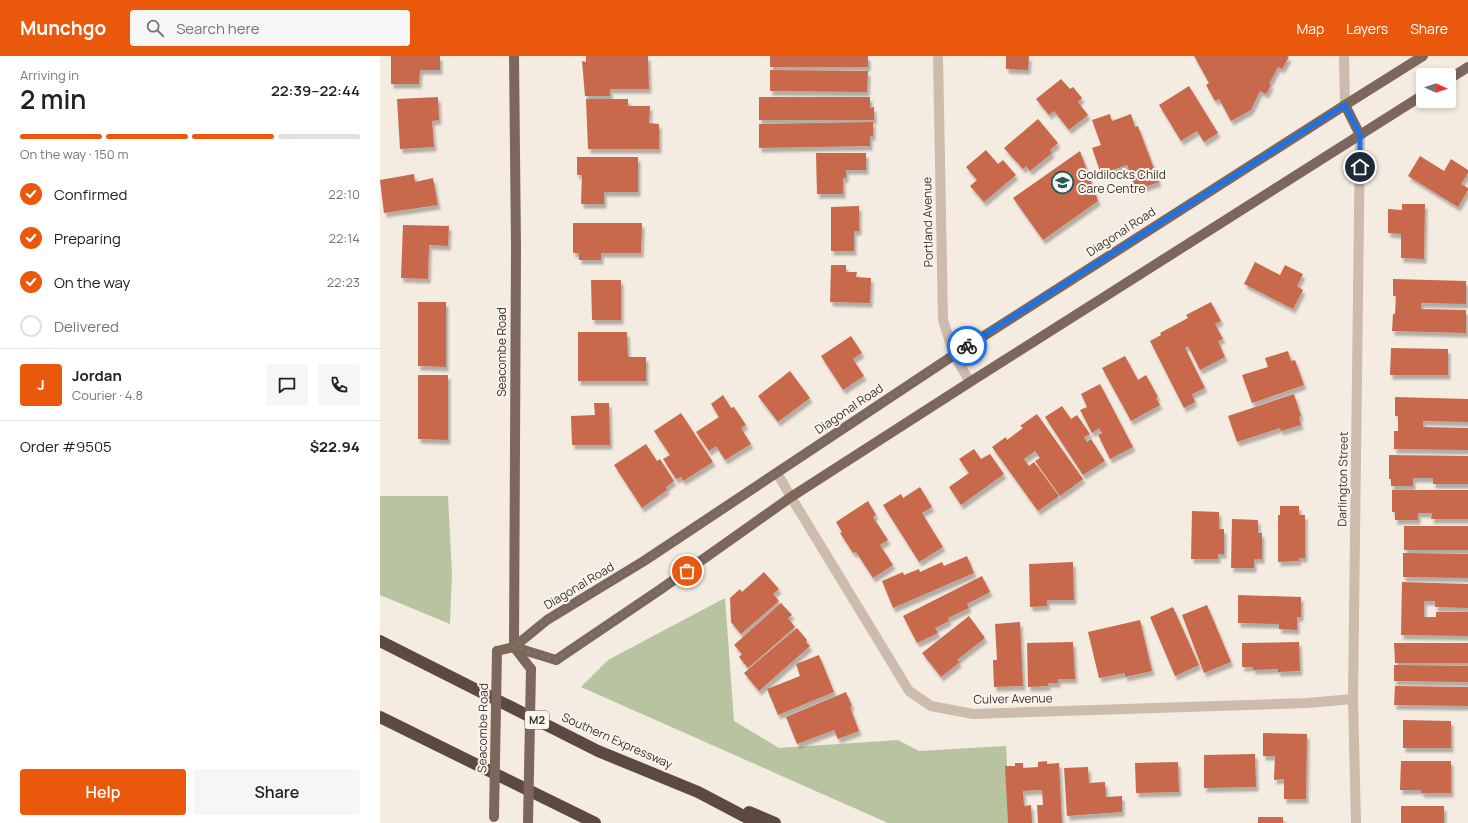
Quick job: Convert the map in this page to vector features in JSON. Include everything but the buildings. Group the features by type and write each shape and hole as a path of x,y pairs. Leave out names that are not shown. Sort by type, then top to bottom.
{"highway":[{"name":"Southern Expressway","path":"380,641 598,751 698,792 757,823"},
{"path":"380,716 595,823"},
{"path":"698,792 775,823"}],"main road":[{"name":"Seacombe Road","path":"494,820 497,651 514,647 516,239 514,56"},
{"name":"Diagonal Road","path":"514,647 547,620 644,562 954,354 1423,56"},
{"path":"1456,75 1468,67"},
{"path":"514,647 556,660 661,589 791,497 1416,99"},
{"path":"1345,105 1360,135"},
{"path":"514,647 531,669 528,823"}],"street":[{"name":"Portland Avenue","path":"938,56 943,320 954,354 970,382"},
{"path":"1344,56 1345,105"},
{"name":"Darlington Street","path":"1356,823 1353,699 1360,135"},
{"name":"Culver Avenue","path":"777,473 908,691 931,706 973,714 1353,699"}],"green space":[{"path":"380,496 448,496 452,573 450,624 380,595"},
{"path":"725,598 734,721 779,748 898,740 919,751 1006,746 1010,823 888,823 581,687 608,660"}],"way so far":[{"path":"687,571 556,660 514,647 547,620 644,562 967,346"}],"place":[{"name":"Goldilocks Child Care Centre","path":"1062,182"}],"route":[{"path":"967,346 1345,105 1360,135 1360,167"}]}
